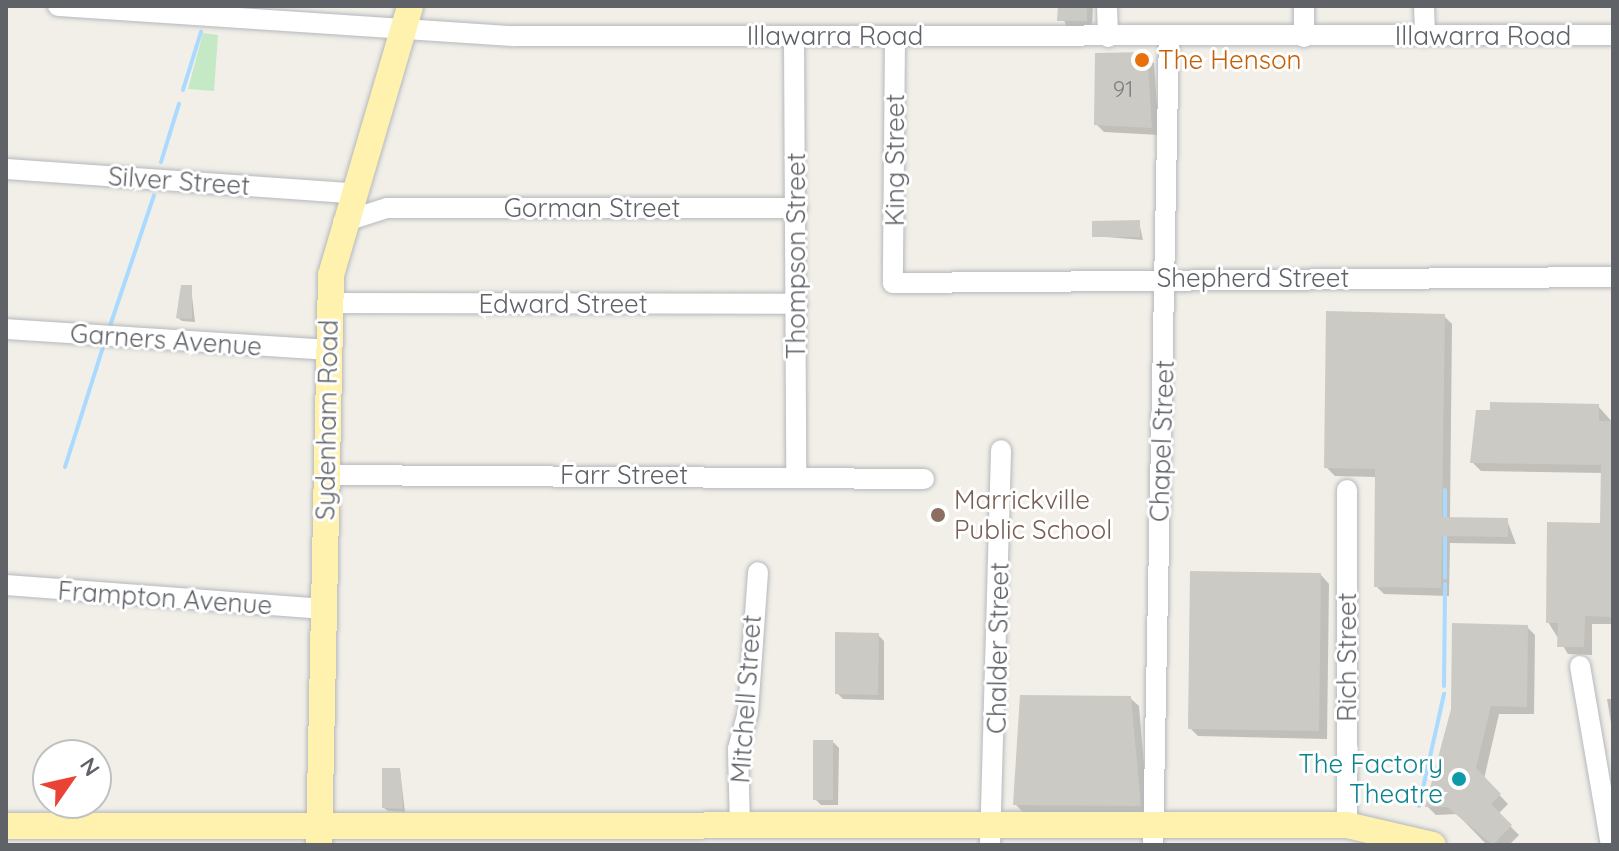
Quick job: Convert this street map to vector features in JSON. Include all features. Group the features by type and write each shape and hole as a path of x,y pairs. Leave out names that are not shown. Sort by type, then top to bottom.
{"main road":[{"name":"Sydenham Road","path":"319,836 329,303 343,222 410,6"},
{"path":"6,826 319,836 740,826 992,835 1154,835 1347,825 1433,845"}],"street":[{"name":"Illawarra Road","path":"58,6 401,32 794,37 1613,35"},
{"path":"1107,6 1108,37"},
{"path":"1304,6 1304,37"},
{"path":"1424,6 1425,36"},
{"name":"King Street","path":"893,283 895,36"},
{"name":"Chapel Street","path":"1154,835 1169,36"},
{"name":"Thompson Street","path":"794,37 796,476"},
{"name":"Silver Street","path":"6,169 353,187"},
{"path":"353,187 387,208"},
{"name":"Gorman Street","path":"343,222 387,208 797,208"},
{"name":"Shepherd Street","path":"893,283 1166,277 1613,277"},
{"name":"Edward Street","path":"329,303 797,304"},
{"name":"Garners Avenue","path":"6,329 327,350"},
{"name":"Chalder Street","path":"992,835 1001,450"},
{"name":"Farr Street","path":"325,475 924,479"},
{"name":"Rich Street","path":"1347,490 1347,825"},
{"name":"Mitchell Street","path":"740,826 738,749 748,712 747,643 758,572"},
{"name":"Frampton Avenue","path":"6,585 324,609"},
{"path":"1580,666 1611,845"}],"green space":[{"path":"203,33 218,35 214,91 188,89"}],"building":[{"path":"1058,6 1087,6 1087,21 1057,21"},
{"path":"1147,52 1152,128 1094,125 1095,53"},
{"path":"1140,220 1140,237 1092,237 1092,221"},
{"path":"181,285 192,285 192,319 176,318"},
{"path":"1326,311 1445,314 1442,517 1508,518 1508,537 1442,536 1441,588 1374,587 1375,469 1324,468"},
{"path":"1490,402 1599,404 1599,421 1613,421 1613,617 1585,616 1584,647 1557,647 1558,623 1546,623 1547,522 1600,523 1601,465 1470,463 1476,410 1490,410"},
{"path":"1190,571 1321,573 1319,731 1188,729"},
{"path":"1452,623 1528,625 1527,707 1491,706 1476,768 1501,794 1491,804 1512,825 1493,845 1447,807 1425,807 1451,709"},
{"path":"835,632 879,633 878,695 835,694"},
{"path":"1020,695 1131,696 1141,806 1013,805"},
{"path":"813,740 833,740 833,800 813,800"},
{"path":"382,768 400,768 403,809 382,808"}],"waterway":[{"path":"183,90 201,32"},
{"path":"161,162 179,104"},
{"path":"109,329 154,195"},
{"path":"65,467 105,341"},
{"path":"1445,490 1445,519"},
{"path":"1445,532 1445,578"},
{"path":"1444,686 1445,584"},
{"path":"1419,806 1444,694"}],"place":[{"name":"The Henson","path":"1142,60"},
{"name":"Marrickville Public School","path":"938,515"},
{"name":"The Factory Theatre","path":"1459,779"}]}
